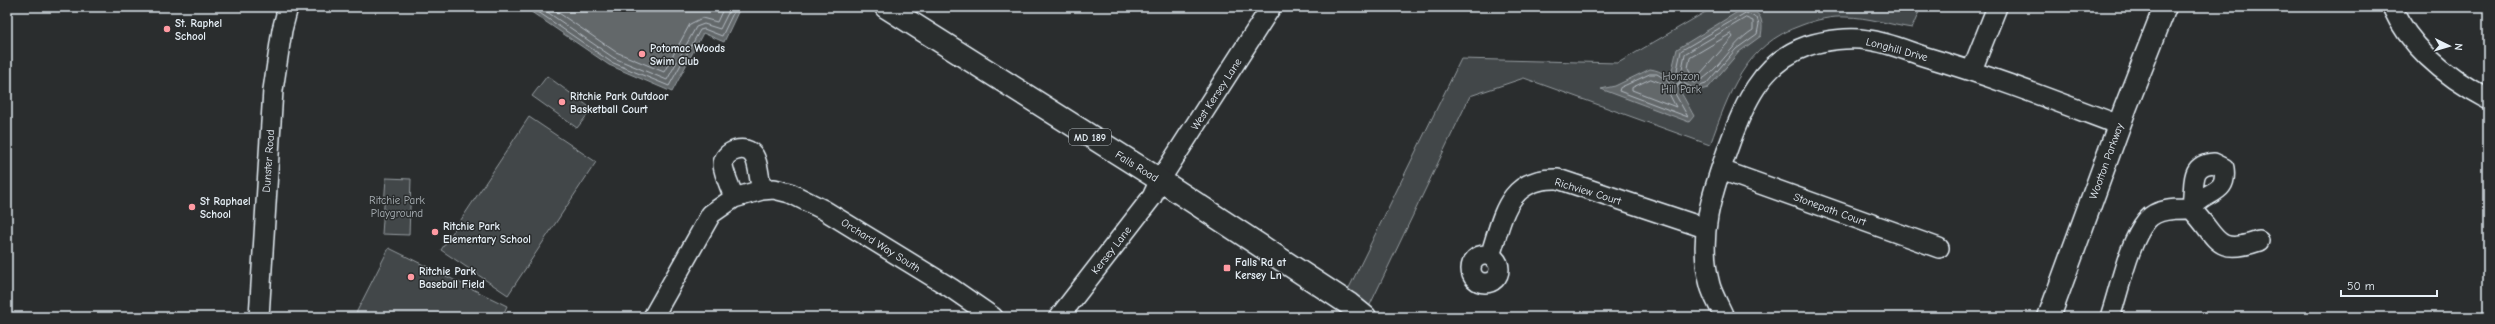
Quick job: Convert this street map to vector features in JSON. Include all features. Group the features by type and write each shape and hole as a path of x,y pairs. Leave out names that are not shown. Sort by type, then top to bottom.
{"main road":[{"name":"Falls Road","path":"886,7 1160,180 1349,304 1365,317"},
{"name":"Wootton Parkway","path":"2049,317 2119,125 2165,7"}],"street":[{"name":"Dunster Road","path":"259,317 273,90 282,30 288,7"},
{"name":"West Kersey Lane","path":"1160,180 1271,7"},
{"path":"1972,70 1997,7"},
{"path":"2392,7 2397,17 2425,57 2461,85 2488,99"},
{"name":"Longhill Drive","path":"1724,317 1710,285 1705,228 1712,196 1743,107 1755,86 1778,62 1807,46 1838,40 1868,40 1972,70 2119,125"},
{"path":"734,198 723,166 724,159 732,152 740,149 749,151 754,156 762,190"},
{"name":"Stonepath Court","path":"1721,170 1939,248"},
{"name":"Richview Court","path":"1490,256 1508,203 1520,189 1531,182 1544,179 1558,179 1705,228"},
{"name":"Kersey Lane","path":"1059,317 1152,197 1160,180"},
{"name":"Orchard Way South","path":"653,317 704,223 722,205 734,198 762,190 790,193 824,210 951,288 993,317"},
{"path":"2110,317 2132,248 2148,219 2169,209 2191,208 2219,243 2238,246 2259,241"}],"green space":[{"name":"Horizon Hill Park","path":"1714,7 1921,7 1912,28 1863,18 1841,17 1812,22 1782,34 1766,45 1752,58 1741,73 1724,107 1710,145 1524,78 1470,96 1369,307 1348,290 1461,59 1618,63"},
{"name":"Ritchie Park Outdoor Basketball Court","path":"547,76 592,109 577,128 532,96"},
{"path":"529,117 596,162 508,295 441,250"},
{"name":"Ritchie Park Playground","path":"386,178 411,179 409,235 382,234"},
{"name":"Ritchie Park Baseball Field","path":"389,248 507,306 502,317 354,317"}],"water":[{"name":"Potomac Woods Swim Club","path":"524,7 740,8 724,42 703,33 672,92 609,65"},
{"path":"1744,8 1754,11 1760,17 1762,25 1761,36 1739,52 1708,88 1692,92 1683,87 1672,70 1677,49"},
{"path":"1650,69 1665,75 1677,86 1694,116 1689,122 1601,89 1615,86"}],"waterway":[{"path":"1676,86 1680,83"}],"place":[{"name":"St. Raphel School","path":"167,29"},
{"name":"Potomac Woods Swim Club","path":"642,54"},
{"name":"Ritchie Park Outdoor Basketball Court","path":"562,102"},
{"name":"St Raphael School","path":"192,207"},
{"name":"Ritchie Park Elementary School","path":"435,232"},
{"name":"Falls Rd at Kersey Ln","path":"1227,268"},
{"name":"Ritchie Park Baseball Field","path":"411,277"}]}
